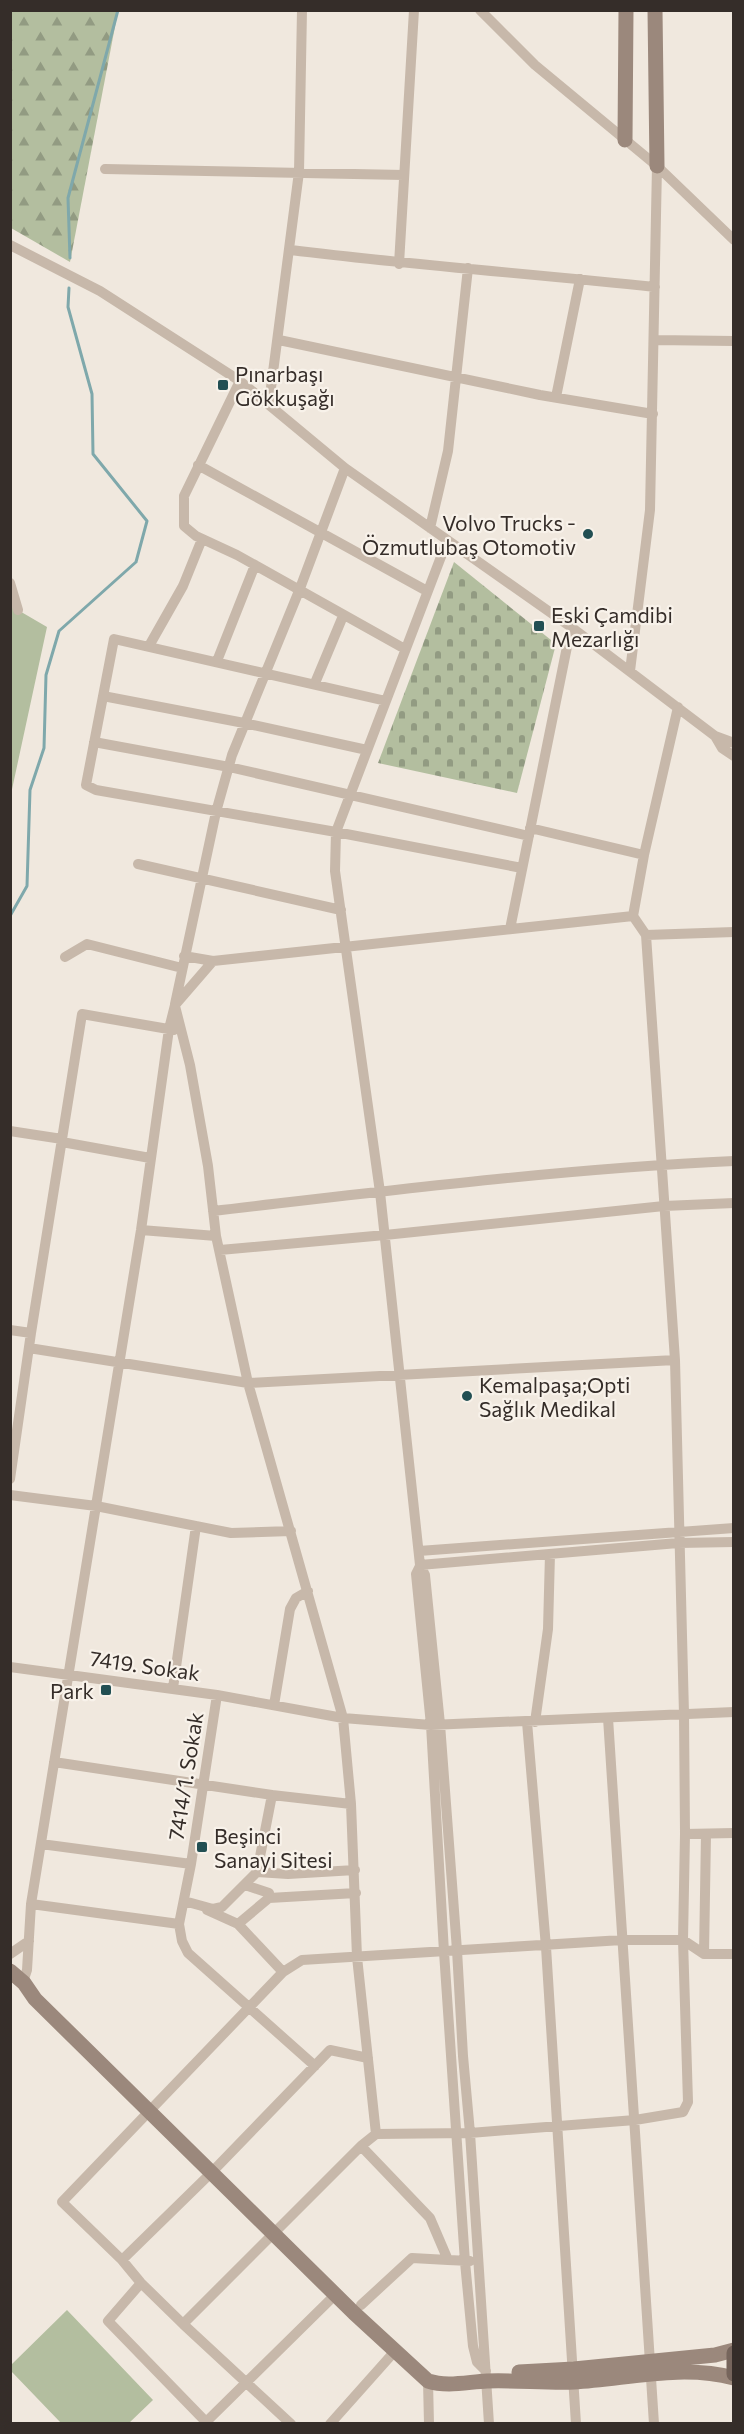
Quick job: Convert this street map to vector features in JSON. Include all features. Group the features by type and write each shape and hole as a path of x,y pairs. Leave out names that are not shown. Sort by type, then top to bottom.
{"main road":[{"path":"734,2352 734,2376"}],"street":[{"path":"269,404 291,250 299,172 302,10"},
{"path":"399,264 414,10"},
{"path":"480,10 536,65 657,166 734,240"},
{"path":"625,140 626,10"},
{"path":"630,671 650,510 657,166 655,10"},
{"path":"105,169 404,175"},
{"path":"10,245 100,291 240,381 345,468 571,627 715,736 734,743"},
{"path":"291,250 399,264 468,268 655,287"},
{"path":"430,528 448,451 468,268"},
{"path":"556,397 580,279"},
{"path":"279,340 556,397 653,414"},
{"path":"654,340 734,341"},
{"path":"240,381 184,496 184,526 202,539 405,649"},
{"path":"198,465 428,591"},
{"path":"23,1983 27,1970 31,1904 141,1230 169,1029 184,956 216,812 229,767 244,723 299,591 345,468"},
{"path":"148,646 183,586 202,539"},
{"path":"447,541 336,832 335,871 380,1192 420,1565 425,1575 457,1950 489,2424"},
{"path":"217,662 255,566"},
{"path":"10,583 18,610"},
{"path":"315,683 343,616"},
{"path":"510,929 571,627"},
{"path":"386,701 114,639 86,784 96,790 336,832 522,868"},
{"path":"103,696 244,723 367,750"},
{"path":"183,2324 361,2146 376,2134 457,2134 635,2120 683,2112 688,2102 683,1940 684,1714 675,1360 646,935 633,916 644,855 678,707"},
{"path":"715,736 722,748 734,756"},
{"path":"94,742 229,767 644,855"},
{"path":"138,864 340,910"},
{"path":"184,956 213,961 633,916"},
{"path":"646,935 734,932"},
{"path":"65,957 87,944 182,968"},
{"path":"175,1005 213,961"},
{"path":"175,1005 183,1032 208,1166 216,1236 248,1383 343,1718 355,1869 357,1957 376,2134"},
{"path":"11,1473 82,1014 183,1032"},
{"path":"10,1131 150,1158"},
{"path":"213,1211 662,1164 734,1161"},
{"path":"220,1250 664,1206 734,1203"},
{"path":"141,1230 216,1236"},
{"path":"10,1330 31,1333"},
{"path":"29,1347 120,1360 248,1383 675,1360"},
{"path":"10,1495 96,1506 231,1533 291,1531"},
{"path":"173,1688 196,1526"},
{"path":"420,1565 550,1554 678,1538 734,1528"},
{"path":"419,1551 678,1538 734,1542"},
{"path":"550,1554 548,1629 531,1722 576,2424"},
{"path":"274,1705 290,1609 296,1598 308,1591"},
{"name":"7419. Sokak","path":"10,1667 173,1688 343,1718 436,1725 734,1712"},
{"name":"7414/1. Sokak","path":"179,1924 217,1695"},
{"path":"608,1718 654,2424"},
{"path":"436,1725 444,1952 465,2262 473,2346 477,2362 486,2375"},
{"path":"54,1762 272,1795 351,1804"},
{"path":"184,1901 213,1909 222,1907 257,1872 272,1795"},
{"path":"685,1834 734,1833"},
{"path":"704,1954 706,1834"},
{"path":"41,1844 190,1864"},
{"path":"257,1872 272,1874 355,1869"},
{"path":"238,1924 269,1896 272,1874"},
{"path":"245,1885 269,1896 356,1893"},
{"path":"184,1901 238,1924 284,1972"},
{"path":"31,1904 179,1924 182,1941 188,1953 315,2066"},
{"path":"291,2424 183,2324 141,2283 122,2259 62,2202 248,2008 284,1972 302,1960 546,1947 622,1940 683,1940 704,1954 734,1954"},
{"path":"10,1954 29,1941"},
{"path":"10,1971 23,1983 41,1994 152,2110 276,2230 361,2305 414,2361 430,2372 444,2376 574,2375 651,2366 734,2352"},
{"path":"122,2259 214,2170 330,2050 368,2058"},
{"path":"361,2146 430,2218 448,2260"},
{"path":"276,2230 336,2294 428,2381 447,2385 486,2375"},
{"path":"361,2305 412,2258 465,2262 479,2260"},
{"path":"141,2283 108,2321 207,2423 245,2382 336,2294"},
{"path":"330,2424 395,2352"},
{"path":"651,2366 734,2376"},
{"path":"428,2381 429,2424"}],"green space":[{"path":"11,10 118,11 70,262 11,228"},
{"path":"454,562 556,644 517,793 378,763"},
{"path":"11,606 47,627 11,794"},
{"path":"67,2310 153,2400 129,2423 61,2423 11,2371 11,2365"}],"waterway":[{"path":"70,258 68,198 118,10"},
{"path":"10,916 27,886 30,790 44,748 46,675 59,631 136,562 147,521 93,454 92,394 68,307 69,288"}],"place":[{"name":"Pınarbaşı Gökkuşağı","path":"223,385"},
{"name":"Volvo Trucks - Özmutlubaş Otomotiv","path":"588,534"},
{"name":"Eski Çamdibi Mezarlığı","path":"539,626"},
{"name":"Kemalpaşa;Opti Sağlık Medikal","path":"467,1396"},
{"name":"Park","path":"106,1690"},
{"name":"Beşinci Sanayi Sitesi","path":"202,1847"}]}
